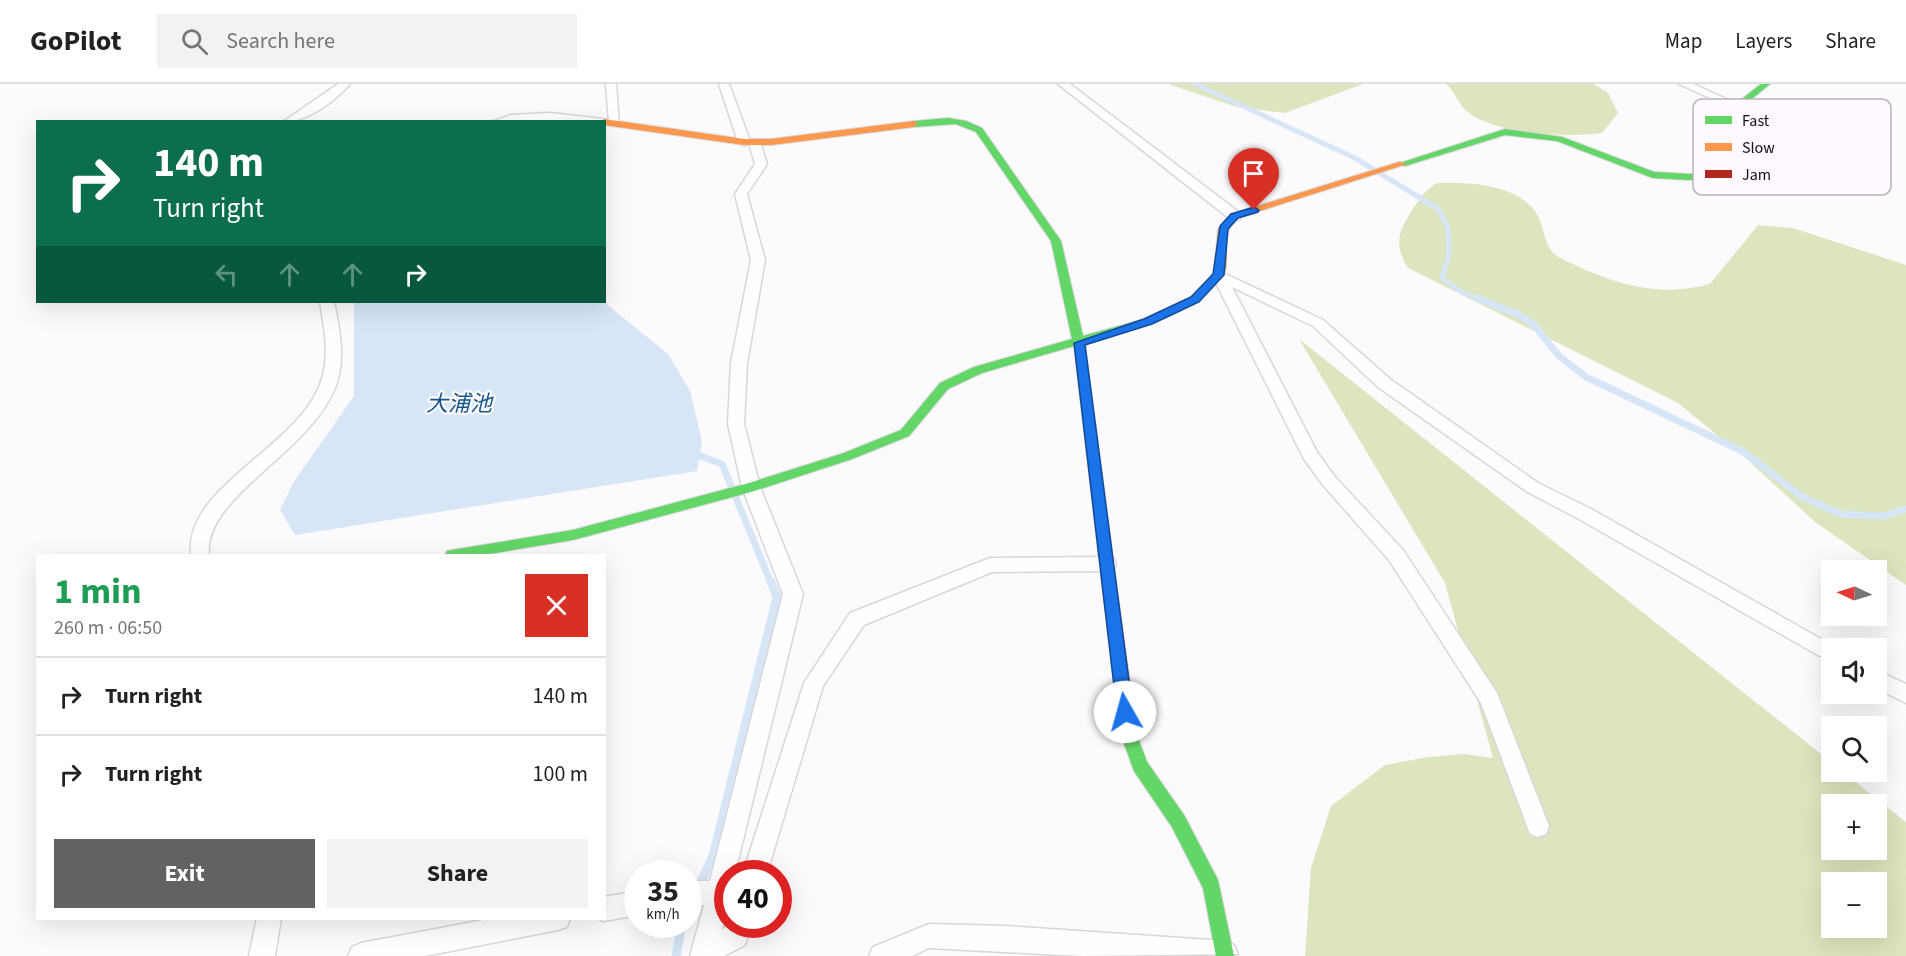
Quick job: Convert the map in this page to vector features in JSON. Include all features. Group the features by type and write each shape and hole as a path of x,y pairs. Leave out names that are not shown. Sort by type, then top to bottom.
{"street":[{"path":"292,120 318,105 345,84"},
{"path":"611,84 608,122 750,142 950,120 966,122 979,130 1056,241 1079,343 1128,733 1140,766 1178,821 1212,886 1225,955 1006,938 929,936 882,956"},
{"path":"724,84 761,164 741,194 758,260 739,363 735,424 751,487 793,594 728,860"},
{"path":"1063,84 1196,189 1235,216"},
{"path":"1684,84 1719,99"},
{"path":"1746,99 1766,84"},
{"path":"504,120 519,116 552,114 594,120"},
{"path":"1538,826 1490,699 1396,555 1329,481 1310,454 1219,275 1223,229 1235,216 1505,132 1528,133 1559,139 1653,175 1693,177"},
{"path":"458,554 573,534 751,487 848,456 905,433 944,386 978,370 1079,343 1148,321 1195,299 1219,275"},
{"path":"1219,275 1318,323 1384,382 1532,487 1585,513 1821,649"},
{"path":"200,554 198,545 213,510 306,423 328,387 335,353 327,303"},
{"path":"759,860 814,683 857,619 990,565 1107,564"},
{"path":"1887,684 1906,694"},
{"path":"606,909 624,905"},
{"path":"702,955 714,914"},
{"path":"262,956 269,920"},
{"path":"361,956 548,920"},
{"path":"702,955 732,938"}],"green space":[{"path":"1168,84 1363,84 1285,113 1237,107"},
{"path":"1446,84 1594,84 1608,93 1618,113 1602,133 1571,135 1514,130 1481,120 1469,113"},
{"path":"1437,183 1476,184 1516,195 1535,211 1548,245 1555,255 1609,279 1642,287 1675,289 1710,284 1758,225 1793,228 1906,265 1906,585 1887,572 1887,560 1870,560 1815,522 1749,461 1678,403 1408,268 1400,251 1400,236 1409,215 1430,188"},
{"path":"1299,339 1821,754 1821,782 1856,782 1871,794 1821,794 1821,860 1887,860 1887,807 1906,822 1906,956 1305,956 1311,868 1331,806 1385,765 1428,757 1464,754 1493,758 1445,583"}],"water":[{"name":"大浦池","path":"354,303 605,303 668,354 690,391 702,441 697,471 295,535 280,510 293,483 354,396"}],"waterway":[{"path":"1195,84 1355,158 1438,209 1448,228 1449,254 1442,278 1461,292 1481,300"},
{"path":"1477,298 1517,314 1533,324 1559,356 1586,377 1744,452 1802,497 1841,514 1883,516 1906,509"},
{"path":"690,452 722,464 771,583"},
{"path":"702,880 713,856 777,597 771,582"},
{"path":"676,956 679,938"}],"traffic: fast":[{"path":"1747,99 1766,84"},
{"path":"914,124 956,122 979,130 1056,241 1079,343 1106,559"},
{"path":"1402,164 1505,132 1559,139 1653,175 1693,177"},
{"path":"458,554 573,535 751,487 848,456 905,433 944,386 978,370 1148,321 1195,299 1215,279"},
{"path":"1129,735 1140,766 1178,821 1212,886 1225,956"}],"traffic: slow":[{"path":"606,122 744,142 771,142 914,124"},
{"path":"1215,279 1219,275 1223,229 1235,216 1402,164"}],"traffic: jam":[{"path":"1106,559 1129,735"}],"route":[{"path":"1125,712 1079,343 1148,321 1195,299 1219,275 1223,229 1235,216 1254,210"}]}
